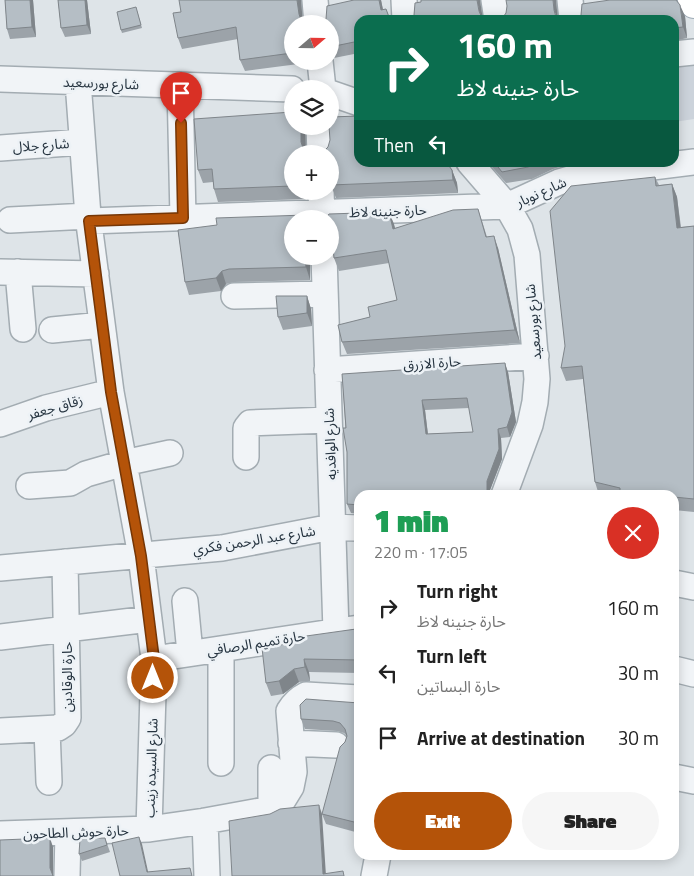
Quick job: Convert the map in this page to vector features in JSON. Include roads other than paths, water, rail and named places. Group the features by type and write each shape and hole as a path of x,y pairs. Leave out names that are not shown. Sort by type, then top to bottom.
{"main road":[{"path":"692,0 694,4"}],"street":[{"path":"314,0 316,15"},
{"path":"404,0 406,15"},
{"path":"494,0 496,15"},
{"path":"570,0 572,15"},
{"path":"679,54 694,52"},
{"name":"شارع بورسعيد","path":"0,79 284,89"},
{"name":"شارع السيده زينب","path":"78,82 88,218 102,325 111,392 141,556 154,659 149,829"},
{"path":"180,85 183,218"},
{"path":"339,96 354,101"},
{"name":"شارع جلال","path":"0,148 82,142"},
{"name":"شارع نوبار","path":"679,164 694,162"},
{"name":"شارع بورسعيد","path":"473,167 507,206 520,229 527,255 536,356 535,402 530,425 506,490"},
{"name":"شارع نوبار","path":"507,206 521,202 559,182 580,176 653,167"},
{"name":"حارة جنينه لاظ","path":"10,220 183,218 322,208 507,206"},
{"name":"شارع الوافديه","path":"324,265 332,527 347,630"},
{"path":"23,329 9,272 96,274"},
{"path":"234,296 325,294"},
{"path":"52,330 102,325"},
{"name":"حارة الازرق","path":"327,370 536,356"},
{"name":"زقاق جعفر","path":"0,424 46,408 111,392"},
{"path":"246,457 246,428 250,423 329,420"},
{"path":"29,486 70,483 86,474 170,453"},
{"name":"شارع عبد الرحمن فكري","path":"0,568 222,548 332,527 354,528"},
{"name":"حارة الوقادين","path":"0,731 58,728 68,718 66,562"},
{"path":"679,584 694,587"},
{"path":"185,601 190,653"},
{"path":"0,637 149,619"},
{"name":"حارة تميم الرصافي","path":"154,659 347,630"},
{"path":"221,648 221,763"},
{"path":"679,670 694,674"},
{"path":"271,809 283,800 291,787 294,772 289,711 293,704 306,695 354,698"},
{"path":"47,729 49,782"},
{"path":"291,742 336,745"},
{"path":"271,768 271,809"},
{"path":"679,778 694,781"},
{"name":"حارة حوش الطاحون","path":"0,834 149,829 271,809"},
{"path":"205,821 206,876"},
{"path":"67,876 68,832"},
{"path":"374,876 377,860"}]}
